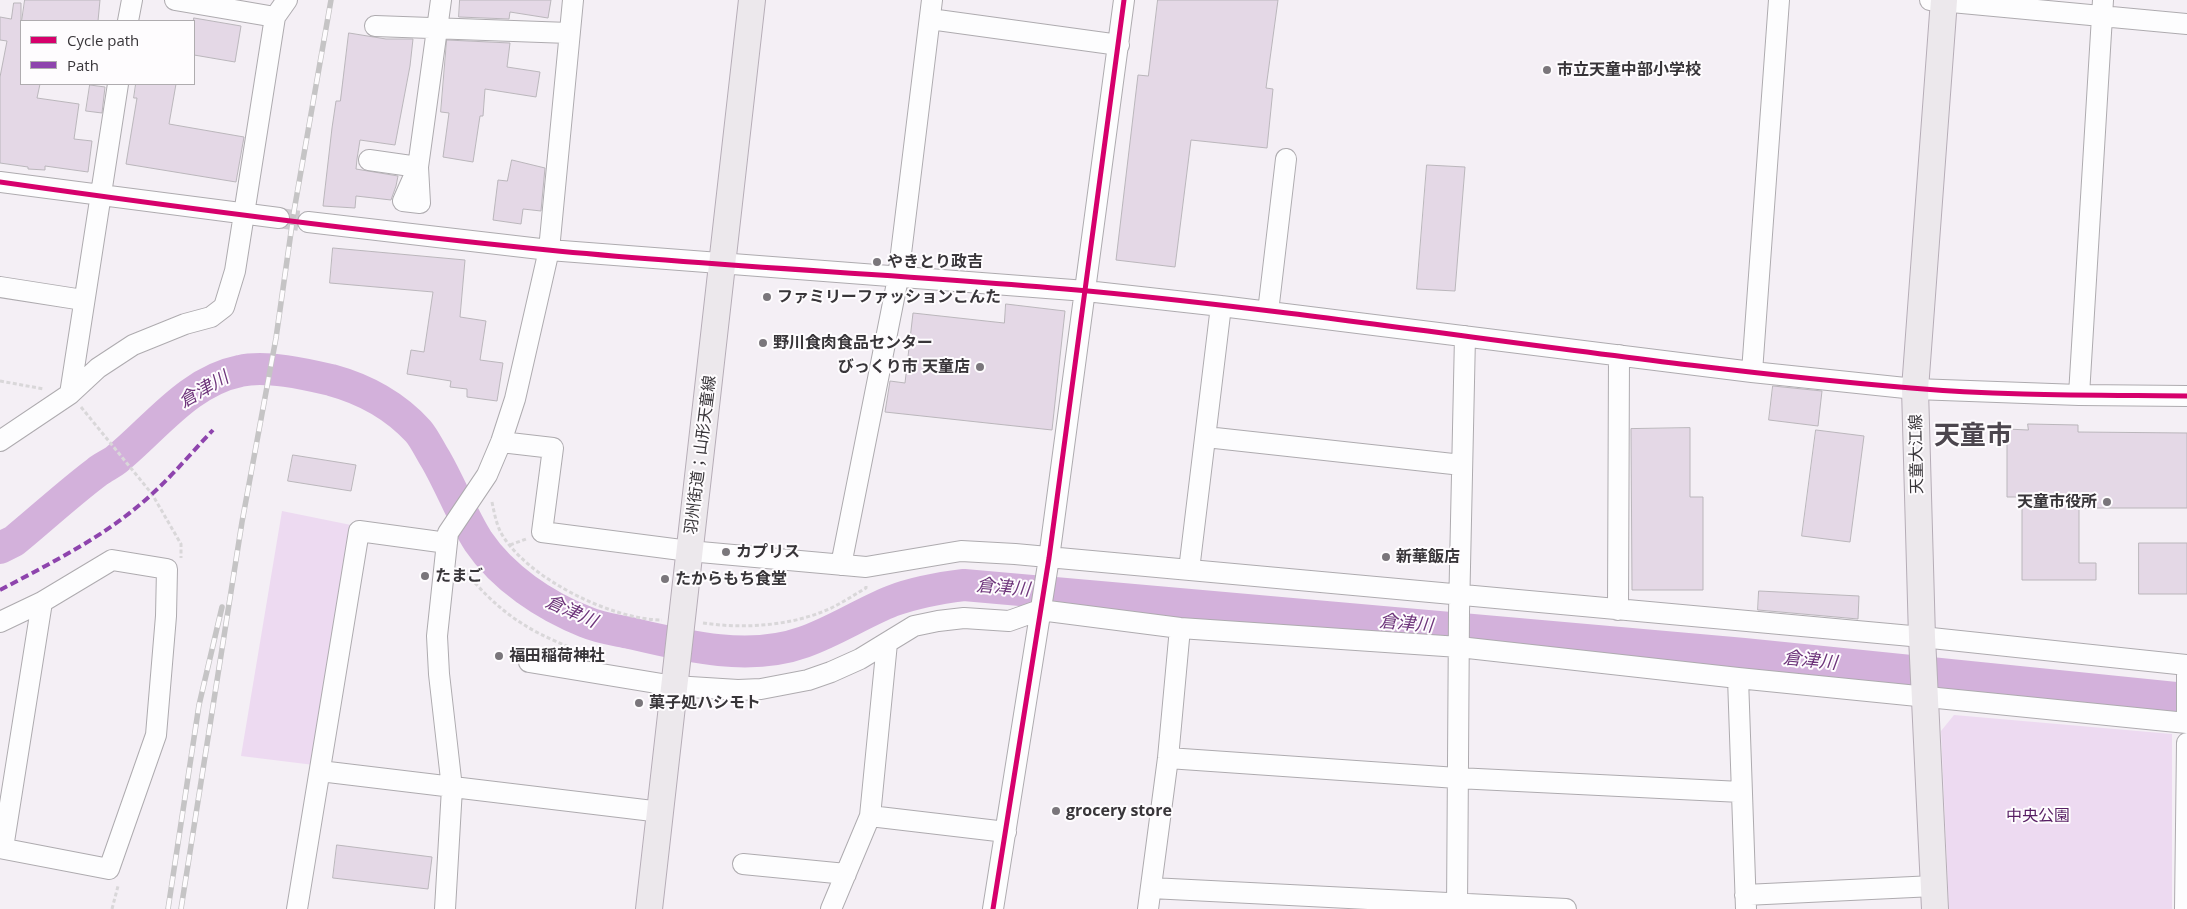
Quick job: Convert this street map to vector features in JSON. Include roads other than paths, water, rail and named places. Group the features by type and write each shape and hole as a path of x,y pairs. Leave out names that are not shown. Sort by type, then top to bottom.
{"main road":[{"name":"羽州街道；山形天童線","path":"649,909 752,0"},
{"name":"天童大江線","path":"1934,897 1922,643 1915,389 1944,0"}],"street":[{"path":"128,20 132,0"},
{"path":"175,0 275,17"},
{"path":"0,441 70,394 98,368 133,344 185,324 211,317 224,307 235,271 275,17 287,0"},
{"path":"369,160 418,167 441,0"},
{"path":"445,909 452,788 438,674 437,636 448,538 482,483 501,442 515,399 549,250 572,0"},
{"path":"993,909 1049,558 1124,0"},
{"path":"1752,372 1779,0"},
{"path":"1930,0 2102,8 2187,24"},
{"path":"2079,395 2102,8"},
{"path":"841,565 898,278 931,9 1119,46"},
{"path":"375,26 569,33"},
{"path":"70,394 83,300 118,85"},
{"path":"1268,312 1286,159"},
{"path":"0,182 279,218"},
{"path":"308,222 549,250 1086,291 1752,372 1915,389 2079,395 2187,396"},
{"path":"0,287 83,300"},
{"path":"1189,570 1220,306"},
{"path":"1457,906 1459,604 1465,336"},
{"path":"1618,610 1619,355"},
{"path":"1206,437 1462,465"},
{"path":"501,442 553,448 542,532 689,551 866,567 961,551 1015,554 1189,570 1459,604 1618,610 1922,643 2187,665"},
{"path":"297,909 359,531 448,538"},
{"path":"0,622 42,602 112,560 168,568 156,736 109,868 1,848 42,602"},
{"path":"529,662 738,690 787,685 831,672 860,659 914,626 964,618 1009,621 1040,610 1180,628 1459,647 1738,678 2187,722 2187,674"},
{"path":"1148,909 1168,758 1180,628"},
{"path":"831,909 870,816 887,643"},
{"path":"1738,678 1746,902 1934,897"},
{"path":"2185,900 2187,743"},
{"path":"1168,758 1457,778 1741,792"},
{"path":"320,771 660,812"},
{"path":"870,816 1006,832"},
{"path":"742,864 846,874"},
{"path":"1151,888 1457,906 1566,909"}],"waterway":[{"name":"倉津川","path":"0,548 14,541 99,470 117,459 189,395 222,376 250,369 262,369 298,373 331,380 355,388 389,406 409,422 425,441 478,541 512,579 540,599 555,608 597,626 695,647 739,651 783,648 815,638 901,598 964,585 1744,654 2187,699"}],"tunnel":[{"path":"279,218 308,222"}],"railway":[{"path":"181,909 242,522 276,338 294,211 331,0"},
{"path":"168,909 199,705 222,607"}],"place":[{"name":"市立天童中部小学校","path":"1547,70"},
{"name":"やきとり政吉","path":"877,262"},
{"name":"ファミリーファッションこんた","path":"767,297"},
{"name":"野川食肉食品センター","path":"763,343"},
{"name":"びっくり市 天童店","path":"980,367"},
{"name":"天童市役所","path":"2107,502"},
{"name":"カプリス","path":"726,552"},
{"name":"新華飯店","path":"1386,557"},
{"name":"たまご","path":"425,576"},
{"name":"たからもち食堂","path":"665,579"},
{"name":"福田稲荷神社","path":"499,656"},
{"name":"菓子処ハシモト","path":"639,703"},
{"name":"grocery store","path":"1056,811"}],"district":[{"name":"天童市","path":"1973,437"}],"park label":[{"name":"中央公園","path":"2038,816"}]}
